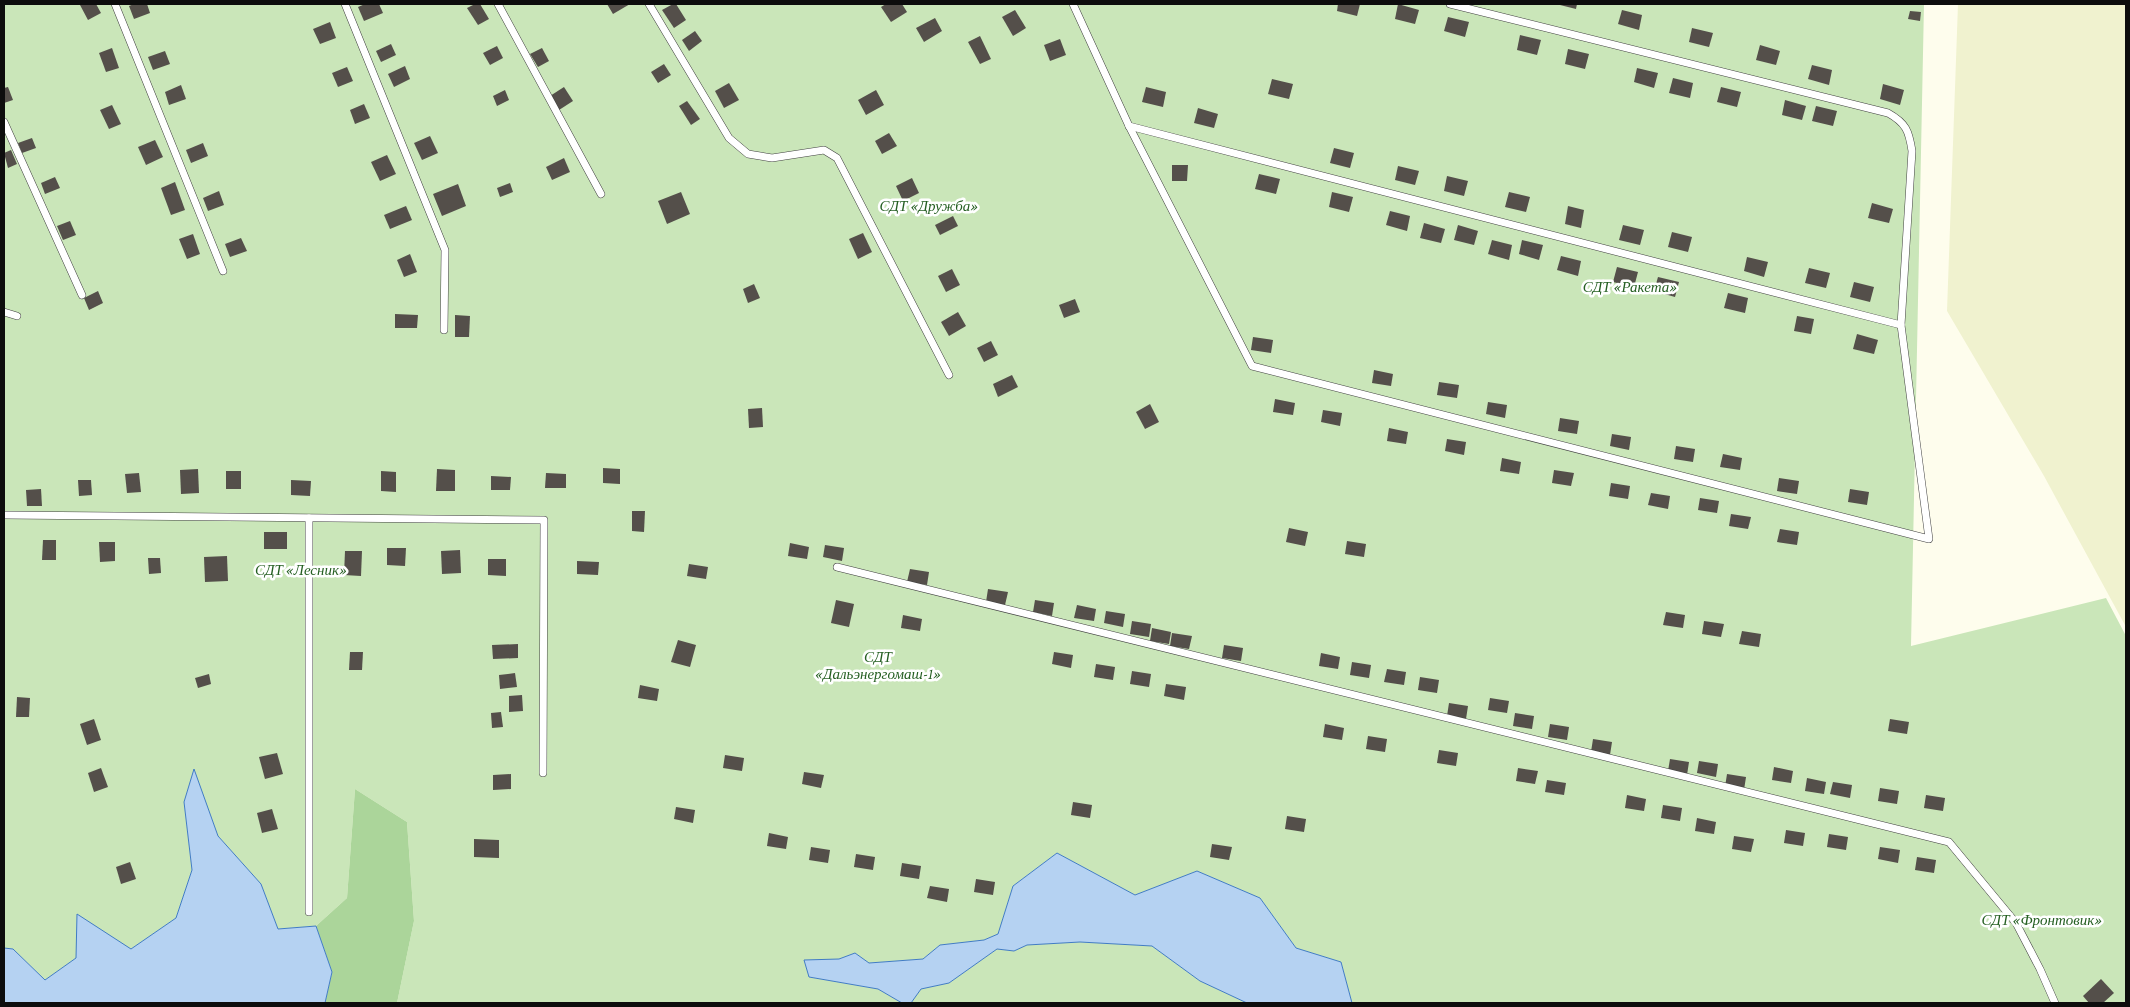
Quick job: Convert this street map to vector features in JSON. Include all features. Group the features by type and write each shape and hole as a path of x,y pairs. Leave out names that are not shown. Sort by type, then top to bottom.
{"lane":[{"path":"115,4 223,271"},
{"path":"344,4 445,250 444,330"},
{"path":"498,4 602,194"},
{"path":"649,4 729,138 748,154 772,158 824,150 837,158 949,375"},
{"path":"1073,4 1129,126 1252,366 1929,539 1901,325 1912,150 1909,134 1900,120 1888,113 1450,4"},
{"path":"4,122 82,295"},
{"path":"1129,126 1901,325"},
{"path":"4,312 18,316"},
{"path":"4,515 544,520 543,773"},
{"path":"309,518 310,912"},
{"path":"837,567 1949,842 2016,922 2055,1003"}],"green space":[{"path":"4,4 1924,4 1911,646 2106,598 2126,636 2126,1003 1352,1003 1341,962 1296,948 1260,898 1197,871 1135,895 1057,853 1013,886 998,934 984,940 940,945 923,959 869,963 855,953 840,959 809,977 878,989 902,1003 397,1003 414,921 407,822 355,789 347,898 316,926 278,929 261,884 218,836 194,770 184,802 192,870 176,918 131,949 76,958 45,980 13,949 4,948"},
{"path":"1958,4 2126,4 2126,627 2044,476 1947,311"},
{"path":"355,789 407,822 414,921 397,1003 325,1003 332,972 316,926 347,898"},
{"path":"1080,942 1152,946 1200,981 1247,1003 911,1003 921,989 949,983 997,949 1014,951 1027,945"}],"water":[{"path":"194,769 218,836 261,884 278,929 316,926 332,972 325,1003 4,1003 4,948 13,949 45,980 76,958 77,914 131,949 176,918 192,870 184,802"},
{"path":"1057,853 1135,895 1197,871 1260,898 1296,948 1341,962 1352,1003 1247,1003 1200,981 1152,946 1080,942 1027,945 1014,951 997,949 949,983 921,989 911,1003 902,1003 878,989 809,977 804,960 839,959 855,953 869,963 923,959 940,945 984,940 998,934 1013,886"}],"building":[{"path":"96,4 101,13 88,20 80,5"},
{"path":"147,4 150,13 134,19 129,6"},
{"path":"365,4 379,4 383,13 364,21 358,7"},
{"path":"480,4 489,19 478,25 467,8"},
{"path":"607,4 630,4 613,14"},
{"path":"676,4 686,20 674,28 662,10"},
{"path":"886,4 902,4 907,12 891,22 881,7"},
{"path":"1338,4 1360,4 1357,16 1337,11"},
{"path":"1398,4 1419,10 1415,24 1395,19"},
{"path":"1556,4 1577,4 1576,9"},
{"path":"1015,10 1026,28 1013,36 1002,17"},
{"path":"1622,10 1642,15 1639,30 1618,24"},
{"path":"1910,11 1921,12 1920,21 1908,19"},
{"path":"1448,17 1469,22 1465,37 1444,31"},
{"path":"935,18 942,31 924,42 916,28"},
{"path":"330,22 336,38 320,44 313,29"},
{"path":"1692,28 1713,33 1709,47 1689,42"},
{"path":"695,31 702,41 689,51 682,40"},
{"path":"1520,35 1541,40 1537,55 1517,50"},
{"path":"980,36 991,59 980,64 968,42"},
{"path":"1060,39 1066,55 1050,61 1044,45"},
{"path":"391,44 396,55 381,62 376,51"},
{"path":"1760,45 1780,51 1776,65 1756,60"},
{"path":"497,46 503,58 490,65 483,53"},
{"path":"112,48 119,68 106,72 99,53"},
{"path":"542,48 549,61 538,67 530,54"},
{"path":"1568,49 1589,54 1585,69 1565,64"},
{"path":"165,51 170,64 153,70 148,57"},
{"path":"664,64 671,75 658,83 651,72"},
{"path":"1812,65 1832,70 1829,85 1808,79"},
{"path":"405,66 410,79 394,87 388,74"},
{"path":"347,67 353,81 338,87 332,73"},
{"path":"1637,68 1658,73 1654,88 1634,82"},
{"path":"1673,78 1693,83 1690,98 1669,93"},
{"path":"1272,79 1293,84 1289,99 1268,94"},
{"path":"729,83 739,100 724,108 715,91"},
{"path":"1883,84 1904,90 1900,105 1880,99"},
{"path":"181,85 186,99 169,105 165,92"},
{"path":"8,87 13,100 4,103 4,88"},
{"path":"564,87 573,101 559,110 550,96"},
{"path":"1146,87 1166,92 1163,107 1142,102"},
{"path":"1721,87 1741,92 1737,107 1717,102"},
{"path":"505,90 509,100 497,106 493,96"},
{"path":"876,90 884,105 866,115 858,100"},
{"path":"1785,100 1806,106 1802,120 1782,115"},
{"path":"687,101 700,119 691,125 679,106"},
{"path":"364,104 370,118 355,124 350,110"},
{"path":"112,105 121,124 109,129 100,110"},
{"path":"1816,106 1837,111 1833,126 1812,121"},
{"path":"1198,108 1218,114 1214,128 1194,123"},
{"path":"889,133 897,146 882,154 875,141"},
{"path":"430,136 438,153 422,160 414,143"},
{"path":"32,138 36,148 22,153 18,143"},
{"path":"155,140 163,157 146,165 138,147"},
{"path":"203,143 208,156 191,163 186,150"},
{"path":"1334,148 1354,153 1350,168 1330,163"},
{"path":"11,150 17,164 8,168 4,153"},
{"path":"387,155 396,174 380,181 371,162"},
{"path":"564,158 570,172 552,180 546,167"},
{"path":"1172,165 1188,165 1187,181 1172,181"},
{"path":"1398,166 1419,171 1415,185 1395,180"},
{"path":"1259,174 1280,179 1276,194 1255,189"},
{"path":"1447,176 1468,181 1464,196 1444,191"},
{"path":"55,177 60,188 45,194 41,183"},
{"path":"912,178 919,193 903,201 896,186"},
{"path":"175,182 185,210 171,215 161,188"},
{"path":"510,183 513,192 500,197 497,188"},
{"path":"458,184 466,206 442,216 433,194"},
{"path":"219,191 224,205 208,211 203,198"},
{"path":"681,192 690,214 667,224 658,201"},
{"path":"1332,192 1353,197 1349,212 1329,207"},
{"path":"1509,192 1530,197 1526,212 1505,207"},
{"path":"1872,203 1893,209 1889,223 1868,218"},
{"path":"406,206 412,220 390,229 384,215"},
{"path":"1568,206 1584,210 1581,228 1565,224"},
{"path":"1390,211 1410,216 1407,231 1386,225"},
{"path":"953,216 958,226 940,235 935,225"},
{"path":"70,221 76,235 63,240 57,226"},
{"path":"1424,223 1445,229 1441,243 1420,238"},
{"path":"1458,225 1478,231 1474,245 1454,240"},
{"path":"1623,225 1644,230 1640,245 1619,240"},
{"path":"1672,232 1692,237 1688,252 1668,247"},
{"path":"863,233 872,252 858,259 849,239"},
{"path":"193,234 200,254 187,259 179,239"},
{"path":"241,238 247,251 230,257 225,244"},
{"path":"1492,240 1512,245 1509,260 1488,254"},
{"path":"1522,240 1543,245 1539,260 1519,254"},
{"path":"410,254 417,272 404,277 397,260"},
{"path":"1561,256 1581,261 1578,276 1557,270"},
{"path":"1747,257 1768,262 1764,277 1744,271"},
{"path":"1617,267 1638,272 1634,287 1613,282"},
{"path":"1809,268 1830,273 1826,288 1805,283"},
{"path":"952,269 960,285 946,292 938,276"},
{"path":"1658,277 1679,282 1675,297 1654,291"},
{"path":"1854,282 1874,287 1870,302 1850,297"},
{"path":"754,284 760,298 748,303 743,289"},
{"path":"98,291 103,303 89,310 84,298"},
{"path":"1728,293 1748,298 1745,313 1724,308"},
{"path":"1075,299 1080,312 1064,318 1059,305"},
{"path":"958,312 966,326 949,336 941,322"},
{"path":"395,314 418,315 417,328 395,328"},
{"path":"455,315 470,316 469,337 455,337"},
{"path":"1797,316 1814,319 1811,334 1794,331"},
{"path":"1857,334 1878,340 1874,354 1853,349"},
{"path":"1253,337 1273,340 1271,353 1251,350"},
{"path":"991,341 998,355 984,362 977,348"},
{"path":"1374,370 1393,374 1391,386 1372,383"},
{"path":"1012,375 1018,387 998,397 993,384"},
{"path":"1439,382 1459,385 1457,398 1437,395"},
{"path":"1275,399 1295,403 1293,415 1273,412"},
{"path":"1488,402 1507,405 1505,418 1486,414"},
{"path":"1150,404 1159,422 1145,429 1136,412"},
{"path":"762,408 763,427 749,428 748,409"},
{"path":"1323,410 1342,413 1340,426 1321,422"},
{"path":"1560,418 1579,421 1577,434 1558,431"},
{"path":"1389,428 1408,432 1406,444 1387,441"},
{"path":"1612,434 1631,437 1629,450 1610,446"},
{"path":"1447,439 1466,442 1464,455 1445,451"},
{"path":"1676,446 1695,449 1693,462 1674,459"},
{"path":"1723,454 1742,458 1740,470 1720,467"},
{"path":"1502,458 1521,462 1519,474 1500,471"},
{"path":"603,468 620,469 620,484 603,483"},
{"path":"198,469 199,493 181,494 180,470"},
{"path":"437,469 455,470 455,491 436,491"},
{"path":"1554,470 1574,473 1571,486 1552,483"},
{"path":"226,471 241,471 241,489 226,489"},
{"path":"381,471 396,472 396,492 381,491"},
{"path":"139,473 141,492 127,493 125,474"},
{"path":"546,473 566,474 566,488 545,488"},
{"path":"491,476 511,477 510,490 491,490"},
{"path":"1779,478 1799,481 1797,494 1777,491"},
{"path":"78,480 91,480 92,495 79,496"},
{"path":"291,480 311,481 310,496 291,495"},
{"path":"1611,483 1630,486 1628,499 1609,496"},
{"path":"41,489 42,506 27,506 26,490"},
{"path":"1850,489 1869,492 1867,505 1848,502"},
{"path":"1651,493 1670,496 1668,509 1648,505"},
{"path":"1700,498 1719,501 1717,513 1698,510"},
{"path":"632,511 645,511 644,532 632,531"},
{"path":"1731,514 1751,517 1748,529 1729,526"},
{"path":"1289,528 1308,532 1305,546 1286,542"},
{"path":"1780,529 1799,532 1797,545 1777,542"},
{"path":"264,532 287,532 287,549 264,549"},
{"path":"43,540 56,540 56,560 42,560"},
{"path":"1347,541 1366,544 1364,557 1345,554"},
{"path":"99,542 115,542 115,561 100,562"},
{"path":"790,543 809,547 807,559 788,556"},
{"path":"825,545 844,548 842,561 823,557"},
{"path":"387,548 406,548 405,566 387,565"},
{"path":"460,550 461,573 442,574 441,551"},
{"path":"345,551 362,551 361,576 344,575"},
{"path":"227,556 228,581 205,582 204,557"},
{"path":"148,558 160,558 161,573 149,574"},
{"path":"488,559 506,559 506,576 488,575"},
{"path":"577,561 599,562 598,575 577,574"},
{"path":"689,564 708,567 706,579 687,576"},
{"path":"910,569 929,572 927,585 907,582"},
{"path":"988,589 1008,592 1005,605 986,602"},
{"path":"836,600 854,604 849,627 831,623"},
{"path":"1035,600 1054,603 1052,616 1033,612"},
{"path":"1077,605 1096,609 1094,621 1074,618"},
{"path":"1106,611 1125,614 1123,627 1104,623"},
{"path":"1666,612 1685,615 1683,628 1663,625"},
{"path":"903,615 922,619 920,631 901,628"},
{"path":"1132,621 1151,624 1149,637 1130,634"},
{"path":"1704,621 1724,624 1721,637 1702,634"},
{"path":"1152,628 1171,632 1169,644 1150,641"},
{"path":"1742,631 1761,634 1759,647 1739,644"},
{"path":"1172,633 1192,636 1189,649 1170,646"},
{"path":"678,640 696,645 690,667 671,662"},
{"path":"518,644 518,658 493,659 492,645"},
{"path":"1224,645 1243,648 1241,661 1222,658"},
{"path":"350,652 363,652 362,670 349,670"},
{"path":"1054,652 1073,655 1071,668 1052,664"},
{"path":"1321,653 1340,657 1338,669 1319,666"},
{"path":"1352,662 1371,665 1369,678 1350,675"},
{"path":"1096,664 1115,667 1113,680 1094,677"},
{"path":"1387,669 1406,672 1404,685 1384,682"},
{"path":"1132,671 1151,674 1149,687 1130,684"},
{"path":"515,673 517,687 500,689 499,675"},
{"path":"209,674 211,684 198,688 195,678"},
{"path":"1420,677 1439,680 1437,693 1418,690"},
{"path":"1166,684 1186,687 1184,700 1164,696"},
{"path":"640,685 659,689 657,701 638,698"},
{"path":"522,695 523,711 509,712 509,696"},
{"path":"17,697 30,698 29,717 16,717"},
{"path":"1490,698 1509,701 1507,713 1488,710"},
{"path":"1449,703 1468,706 1466,719 1447,716"},
{"path":"501,712 503,727 492,728 491,713"},
{"path":"1515,713 1534,716 1532,729 1513,726"},
{"path":"94,719 101,740 87,745 80,724"},
{"path":"1890,719 1909,722 1907,734 1888,731"},
{"path":"1325,724 1344,728 1342,740 1323,737"},
{"path":"1550,724 1569,727 1567,740 1548,737"},
{"path":"1368,736 1387,739 1385,752 1366,749"},
{"path":"1593,739 1612,742 1610,755 1591,752"},
{"path":"1439,750 1458,753 1456,766 1437,763"},
{"path":"277,753 283,774 265,779 259,757"},
{"path":"725,755 744,758 742,771 723,768"},
{"path":"1670,759 1689,762 1687,775 1668,771"},
{"path":"1699,761 1718,764 1716,777 1697,773"},
{"path":"1774,767 1793,771 1791,783 1772,780"},
{"path":"101,768 108,787 94,792 88,773"},
{"path":"1518,768 1538,771 1535,784 1516,781"},
{"path":"804,772 824,775 821,788 802,784"},
{"path":"511,774 511,789 493,790 493,775"},
{"path":"1727,774 1746,777 1744,790 1725,787"},
{"path":"1807,778 1826,782 1824,794 1805,791"},
{"path":"1547,780 1566,783 1564,795 1545,792"},
{"path":"1833,782 1852,785 1850,798 1830,794"},
{"path":"1880,788 1899,791 1897,804 1878,801"},
{"path":"1627,795 1646,799 1644,811 1625,808"},
{"path":"1926,795 1945,798 1943,811 1924,808"},
{"path":"1073,802 1092,805 1090,818 1071,815"},
{"path":"1663,805 1682,808 1680,821 1661,818"},
{"path":"676,807 695,810 693,823 674,819"},
{"path":"272,809 278,829 262,833 257,813"},
{"path":"1287,816 1306,819 1304,832 1285,829"},
{"path":"1697,818 1716,822 1714,834 1695,831"},
{"path":"1786,830 1805,833 1803,846 1784,843"},
{"path":"769,833 788,837 786,849 767,846"},
{"path":"1829,834 1848,837 1846,850 1827,847"},
{"path":"1734,836 1754,839 1751,852 1732,849"},
{"path":"474,839 499,840 499,858 474,857"},
{"path":"1212,844 1232,847 1229,860 1210,857"},
{"path":"811,847 830,850 828,863 809,860"},
{"path":"1880,847 1900,850 1898,863 1878,859"},
{"path":"856,854 875,857 873,870 854,867"},
{"path":"1917,857 1936,860 1934,873 1915,870"},
{"path":"130,862 136,879 121,884 116,867"},
{"path":"902,863 921,866 919,879 900,876"},
{"path":"976,879 995,882 993,895 974,892"},
{"path":"930,886 949,889 947,902 927,898"},
{"path":"2101,979 2114,993 2103,1003 2089,1003 2083,996"}],"park label":[{"name":"СДТ «Дружба»","path":"929,206"},
{"name":"СДТ «Ракета»","path":"1630,287"},
{"name":"СДТ «Лесник»","path":"301,570"},
{"name":"СДТ «Дальэнергомаш-1»","path":"878,666"},
{"name":"СДТ «Фронтовик»","path":"2042,920"}]}
